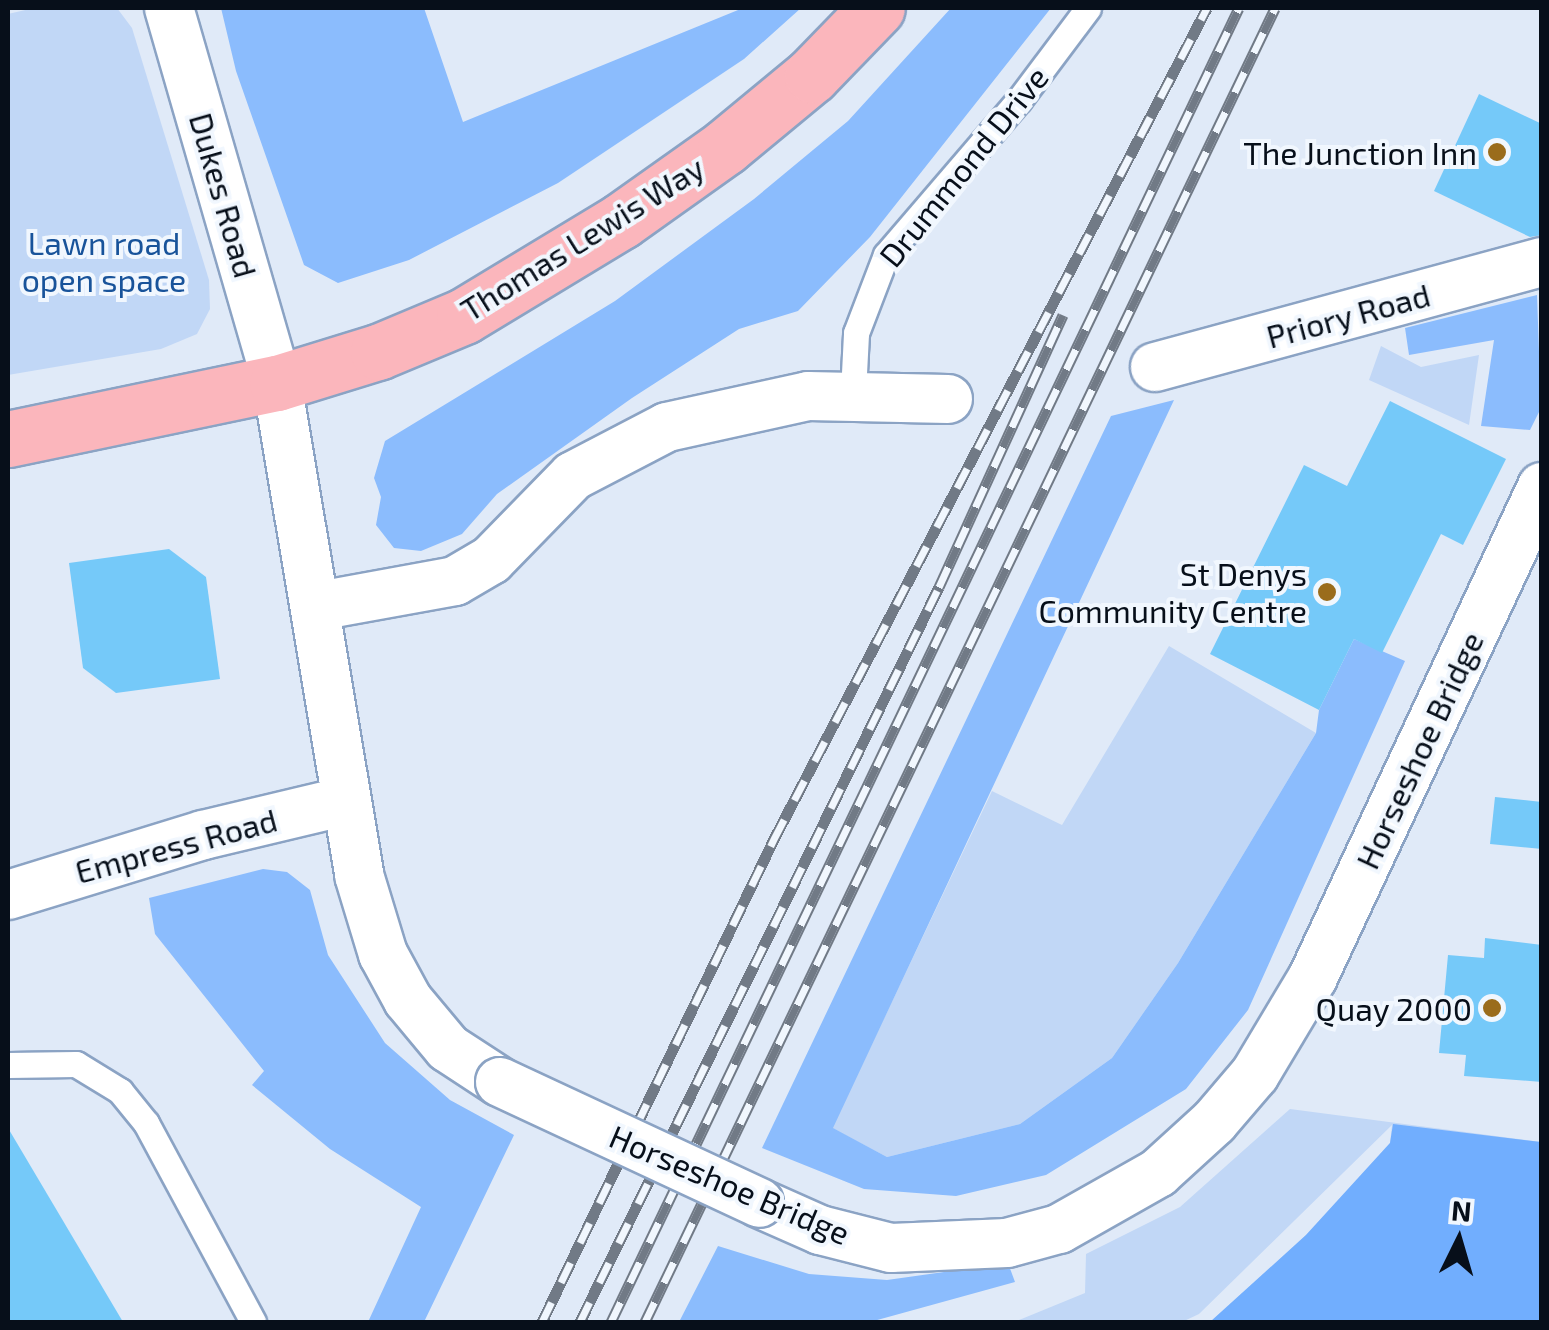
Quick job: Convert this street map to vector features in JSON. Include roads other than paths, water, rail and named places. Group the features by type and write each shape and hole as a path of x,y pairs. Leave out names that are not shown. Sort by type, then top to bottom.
{"main road":[{"name":"Thomas Lewis Way","path":"8,439 277,383 378,352 464,316 621,220 726,147 812,75 876,8"}],"street":[{"name":"Dukes Road","path":"169,8 277,383"},
{"name":"Priory Road","path":"1155,366 1542,262"},
{"name":"Horseshoe Bridge","path":"277,383 318,606 358,875 383,954 408,1000 448,1048 500,1082 820,1230 891,1248 1007,1243 1059,1229 1158,1172 1214,1122 1255,1074 1312,977 1542,487"},
{"path":"318,606 455,581 491,560 573,476 666,427 740,408 853,393 948,400"},
{"name":"Empress Road","path":"8,894 184,840 346,801"}],"lane":[{"name":"Drummond Drive","path":"853,393 856,334 886,255 1019,100 1088,8"},
{"path":"8,1065 76,1064 120,1090 146,1122 252,1322"}],"railway":[{"path":"542,1322 774,839 1207,8"},
{"path":"611,1322 1239,8"},
{"path":"645,1322 1275,8"},
{"path":"580,1322 939,587 1063,315"}],"place":[{"name":"The Junction Inn","path":"1497,152"},
{"name":"St Denys Community Centre","path":"1327,592"},
{"name":"Quay 2000","path":"1492,1008"}],"park label":[{"name":"Lawn road open space","path":"104,262"}]}
